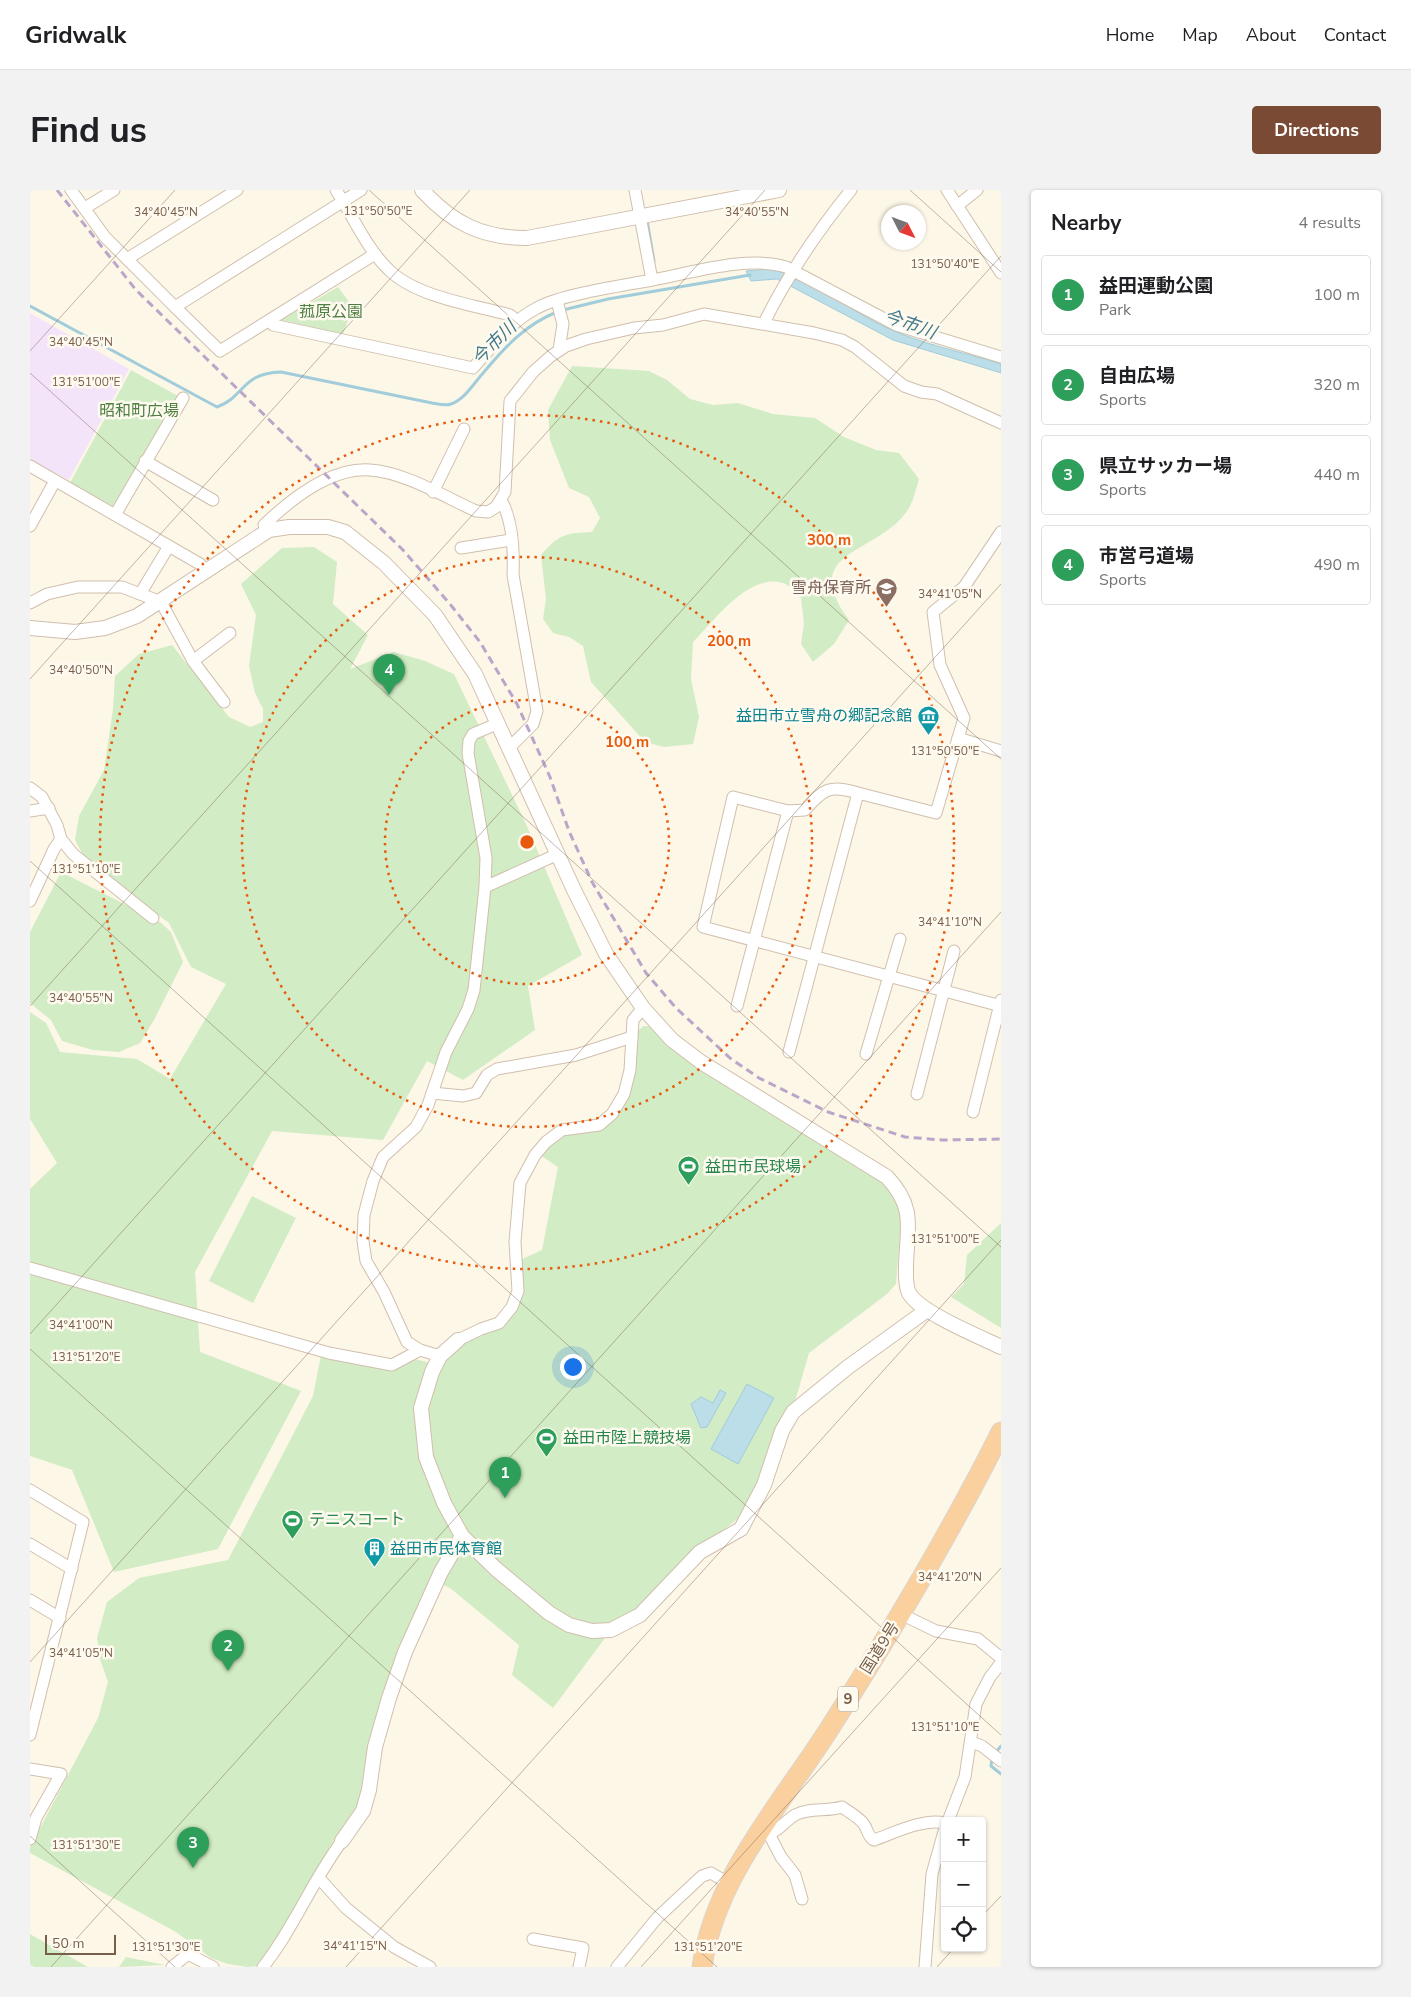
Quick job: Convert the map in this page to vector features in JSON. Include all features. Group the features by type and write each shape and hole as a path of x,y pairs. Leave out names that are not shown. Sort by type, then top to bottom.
{"highway":[{"name":"国道9号","path":"702,1967 714,1919 728,1883 765,1833 901,1614 1001,1432"}],"street":[{"path":"71,190 105,237 220,352 375,254"},
{"path":"85,208 114,190"},
{"path":"127,259 237,190"},
{"path":"336,190 375,254 389,271 406,283 424,291 510,315 517,321"},
{"path":"175,307 362,190"},
{"path":"422,190 437,206 458,222 483,232 507,238 554,234 779,190"},
{"path":"635,190 652,280"},
{"path":"764,323 788,276 820,228 851,190"},
{"path":"947,190 1001,273"},
{"path":"957,206 978,190"},
{"path":"270,320 273,324 473,368 517,321 538,307 652,280 739,264 776,264 788,276 896,324 1001,357"},
{"path":"557,302 562,321 559,350"},
{"path":"269,530 264,525 282,508 308,490 347,472 368,469 381,471 476,511 488,512 496,507 501,500 506,483 510,401 533,372 559,350 586,339 634,328 663,325 704,314 764,323 842,340 854,347 904,386 921,392 937,394 1001,423"},
{"path":"115,515 183,398"},
{"path":"433,492 464,429"},
{"path":"145,461 213,500"},
{"path":"30,466 200,564 207,572"},
{"path":"30,526 55,481"},
{"path":"501,500 506,509 514,556 513,575 537,711 533,724 510,747"},
{"path":"30,628 76,632 105,628 137,616 269,530 295,526 328,527 345,532 384,563 435,615 475,674 606,954 643,1008 672,1040 702,1062 887,1177 905,1201 909,1215 906,1279 909,1294 926,1310 1001,1347"},
{"path":"972,1112 1000,1004 944,992 703,927 733,797 788,811 805,810 818,796 827,790 839,788 936,813 964,718 940,665 933,612 964,587 1001,532"},
{"path":"461,548 511,540"},
{"path":"140,594 168,546"},
{"path":"30,603 47,594 78,587 122,587 161,602 193,661 224,702"},
{"path":"193,661 230,633"},
{"path":"440,1356 420,1350 407,1342 384,1292 366,1261 363,1241 364,1215 373,1181 383,1156 416,1127 432,1092 446,1052 468,1009 474,990 485,887 486,858 468,753 469,741 472,734 499,723"},
{"path":"958,738 1001,751"},
{"path":"30,788 42,797 57,825 61,839 73,854 153,918"},
{"path":"790,1052 858,793"},
{"path":"30,811 49,808"},
{"path":"737,1006 788,811"},
{"path":"30,901 54,849 61,839"},
{"path":"485,887 558,854"},
{"path":"866,1054 900,939"},
{"path":"917,1094 954,952"},
{"path":"643,1008 633,1020 630,1070 624,1094 612,1114 599,1125 562,1130 546,1142 535,1155 520,1183 515,1242 518,1292 512,1308 500,1323 480,1329 458,1340 440,1356 432,1372 422,1408 422,1430 426,1457 444,1504 462,1536 496,1569 549,1613 569,1625 592,1631 612,1630 626,1624 640,1616 672,1579 700,1552 741,1529 761,1492 782,1431 793,1412 848,1367 926,1310"},
{"path":"432,1092 463,1096 476,1093 487,1075 497,1069 576,1055 632,1037"},
{"path":"30,1268 329,1353 392,1365 420,1350"},
{"path":"30,1490 83,1522 60,1618 33,1708 30,1735"},
{"path":"263,1967 278,1949 329,1858 363,1811 369,1790 375,1747 405,1652 441,1572 462,1536"},
{"path":"30,1544 72,1569"},
{"path":"30,1600 60,1618"},
{"path":"901,1614 936,1631 978,1639 1001,1658"},
{"path":"948,1817 966,1777 976,1704 990,1677 1001,1663"},
{"path":"971,1742 997,1758"},
{"path":"30,1769 61,1774 36,1818 30,1839"},
{"path":"802,1899 794,1875 765,1833 777,1831 794,1815 842,1807 865,1825 869,1837 874,1840 916,1825 941,1821"},
{"path":"925,1967 932,1874 941,1842"},
{"path":"617,1967 657,1918 702,1876 711,1874 728,1883"},
{"path":"319,1878 346,1908 394,1947 430,1967"},
{"path":"533,1939 583,1948 579,1967"},
{"path":"172,1967 188,1954 213,1967"}],"shaded area":[{"path":"30,313 129,369 69,480 30,460"}],"green space":[{"name":"菰原公園","path":"338,287 353,307 343,334 281,320"},
{"path":"572,366 649,371 667,380 690,399 713,405 738,403 773,414 815,418 844,437 876,450 899,453 919,479 909,508 894,525 847,556 837,566 832,580 835,597 849,620 834,644 813,662 801,644 804,624 801,598 783,583 770,582 757,585 745,591 733,600 693,642 691,679 699,717 693,744 664,747 645,742 591,682 583,646 569,637 553,633 543,619 546,599 541,555 553,543 564,536 592,532 600,518 589,497 569,488 550,440 548,410"},
{"name":"昭和町広場","path":"131,370 178,396 116,508 70,483"},
{"path":"314,547 337,562 333,604 368,635 350,669 394,652 425,661 454,674 526,824 582,955 528,986 535,1030 463,1080 427,1061 383,1140 272,1131 195,1272 200,1352 301,1391 218,1549 114,1572 72,1470 30,1456 30,1189 57,1163 30,1119 30,1012 46,1023 60,1052 137,1059 170,1079 226,984 191,967 169,923 86,861 75,840 79,816 104,770 113,709 115,676 139,654 172,645 229,717 250,727 263,722 263,709 255,693 249,666 256,615 241,584 282,548"},
{"path":"61,872 160,922 171,932 183,962 154,1020 140,1043 119,1052 93,1050 62,1041 51,1020 30,1003 30,932"},
{"path":"643,1026 651,1026 686,1060 879,1180 892,1190 899,1204 901,1223 896,1284 887,1294 809,1353 794,1405 740,1517 697,1551 640,1615 611,1630 553,1708 512,1675 519,1645 450,1588 434,1581 382,1702 358,1807 335,1838 275,1947 259,1966 248,1967 228,1964 211,1958 176,1932 30,1853 30,1847 98,1718 108,1682 100,1659 97,1638 107,1602 139,1578 228,1560 313,1396 321,1355 390,1369 411,1358 442,1366 460,1346 515,1309 520,1260 542,1250 558,1167 540,1155 563,1135 615,1117 637,1032"},
{"path":"252,1196 296,1218 253,1303 209,1281"},
{"path":"1001,1223 1001,1328 951,1297 964,1284 967,1255"},
{"path":"30,1934 88,1967 30,1967"},
{"path":"126,1957 165,1965 119,1967"}],"water":[{"path":"769,269 798,278 871,320 899,333 1001,364 1001,373 893,340 777,279 751,281 746,271"},
{"path":"747,1384 774,1398 738,1464 711,1449"},
{"path":"720,1390 726,1393 707,1427 701,1428 691,1404 701,1397 713,1403"}],"waterway":[{"path":"647,220 654,261"},
{"name":"今市川","path":"563,310 608,299 750,275"},
{"name":"今市川","path":"30,306 217,407 226,403 258,376 281,372 449,405 465,395 517,337 535,323 557,312"},
{"path":"996,1752 1001,1746"},
{"path":"992,1757 991,1766 1001,1774"}],"railway":[{"path":"57,190 136,290 403,550 480,642 517,704 550,777 569,831 592,882 646,973 676,1008 730,1058 759,1078 828,1112 905,1137 942,1140 1001,1139"}],"place":[{"name":"雪舟保育所","path":"887,607"},
{"name":"市営弓道場","path":"389,695"},
{"name":"益田市立雪舟の郷記念館","path":"928,735"},
{"name":"益田市民球場","path":"689,1186"},
{"name":"益田市陸上競技場","path":"547,1457"},
{"name":"益田運動公園","path":"505,1498"},
{"name":"テニスコート","path":"293,1539"},
{"name":"益田市民体育館","path":"374,1568"},
{"name":"自由広場","path":"228,1671"},
{"name":"県立サッカー場","path":"193,1868"}]}
